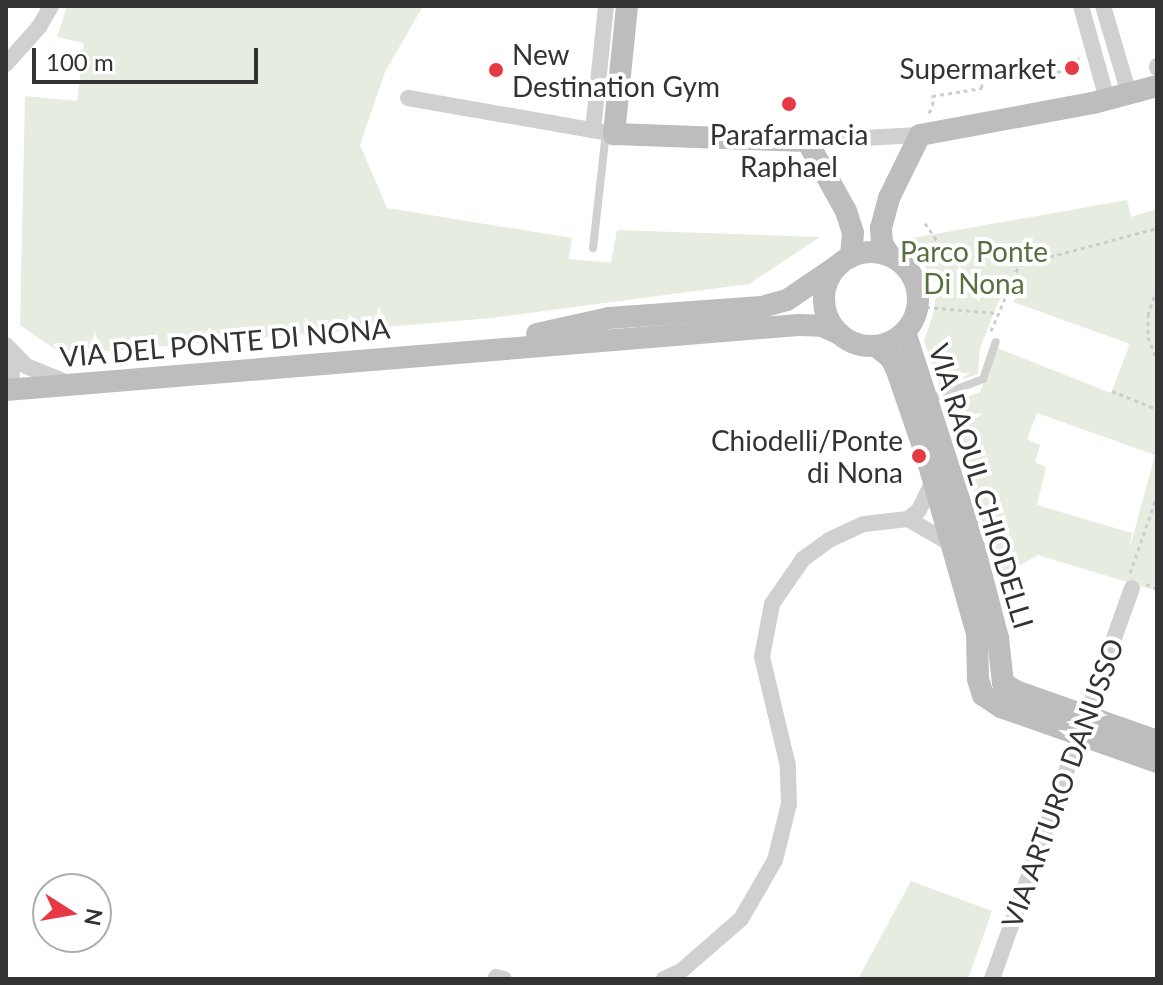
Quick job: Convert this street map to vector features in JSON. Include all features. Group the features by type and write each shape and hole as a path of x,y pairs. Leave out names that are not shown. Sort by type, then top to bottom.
{"main road":[{"path":"627,6 604,132 807,141 846,211 853,233 845,261 826,286 826,312 840,334 863,346 892,342 905,332 917,309 915,284 910,273 890,256 882,243 881,228 889,198 920,135 1118,97 1157,86"},
{"path":"845,261 864,253 890,256"},
{"name":"VIA DEL PONTE DI NONA","path":"450,353 609,318 762,307 787,300 845,261"},
{"name":"VIA DEL PONTE DI NONA","path":"8,389 806,325 840,334"},
{"name":"VIA RAOUL CHIODELLI","path":"905,332 991,609 998,638 1001,679 1016,691 1157,762"},
{"name":"VIA RAOUL CHIODELLI","path":"876,346 891,358 897,371 953,545 977,633 978,679 983,695 1001,707 1157,741"}],"street":[{"path":"6,64 39,27 51,6"},
{"path":"408,98 604,132 606,6"},
{"path":"1081,6 1118,97"},
{"path":"1103,6 1118,97"},
{"path":"807,141 920,135"},
{"path":"10,350 40,374 73,384"},
{"path":"8,389 10,350"},
{"path":"664,979 681,971 741,919 775,860 789,804 788,766 762,657 772,604 803,559 829,540 864,524 908,519 919,510 933,481"},
{"path":"908,519 953,545"},
{"name":"VIA ARTURO DANUSSO","path":"992,979 1132,588"}],"lane":[{"path":"593,248 604,132"},
{"path":"928,400 983,379 996,342"}],"path":[{"path":"929,113 933,105 932,96 982,88 981,80 1009,75 1010,80 1080,68 1078,56"},
{"path":"925,223 943,250 1019,265 1157,228"},
{"path":"1157,289 1148,314 1148,337 1157,360"},
{"path":"926,307 997,313"},
{"path":"1157,313 1157,338"},
{"path":"1112,391 1157,409"},
{"path":"1132,588 1128,580 1157,496"}],"green space":[{"path":"67,6 423,6 385,72 360,145 387,208 572,238 569,259 611,263 617,230 820,237 749,284 491,318 63,355 20,325 25,96 77,101 84,43 57,37"},
{"name":"Parco Ponte Di Nona","path":"1127,200 1131,217 1157,209 1157,591 1038,555 998,578 950,404 980,392 997,348 1111,393 1130,344 1013,302 1027,283 999,300 980,348 978,374 940,387 924,341 934,311 937,284 907,239","holes":["1037,413 1155,455 1129,551 1132,533 1037,505 1046,467 1035,462 1040,445 1027,439"]},
{"path":"911,881 992,911 968,979 858,979"}],"place":[{"name":"Supermarket","path":"1072,68"},
{"name":"New Destination Gym","path":"496,70"},
{"name":"Parafarmacia Raphael","path":"789,104"},
{"name":"Chiodelli/Ponte di Nona","path":"919,456"}]}
